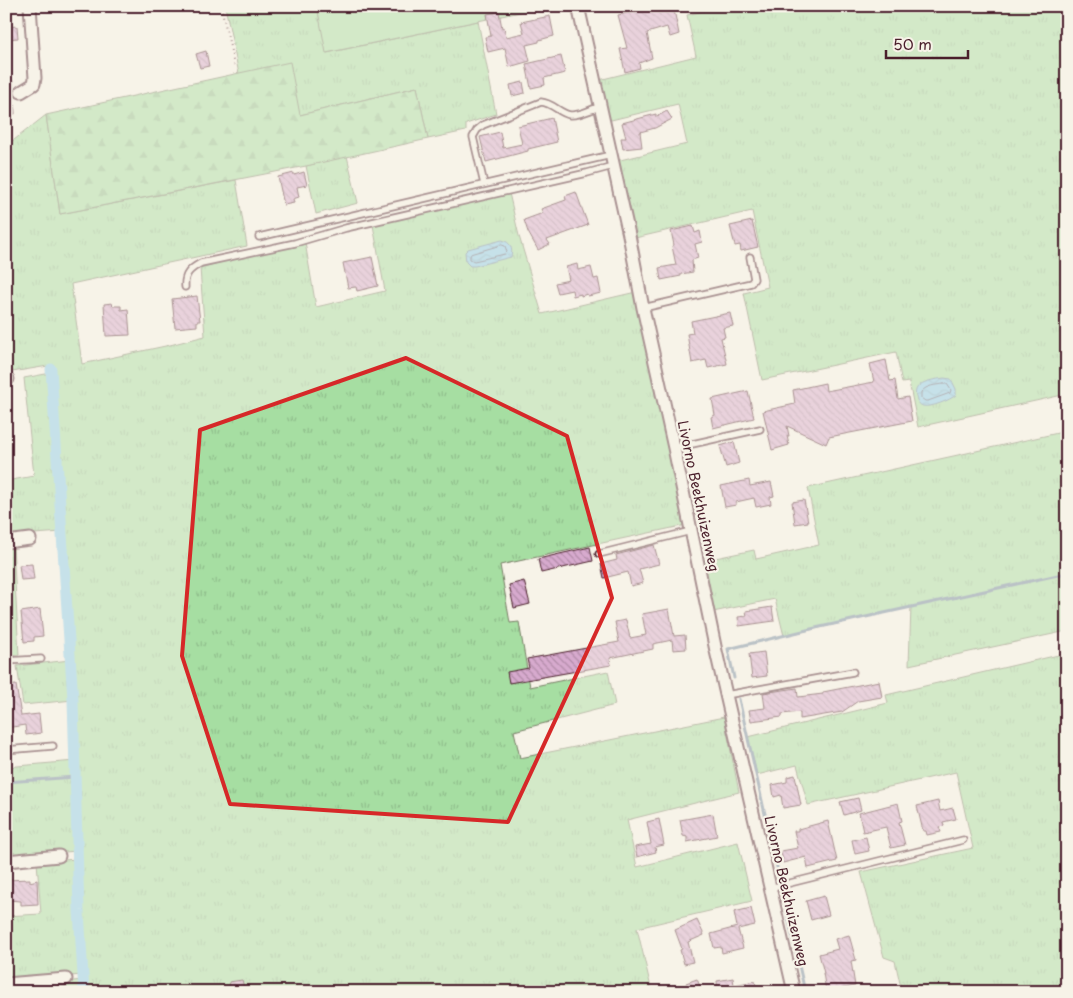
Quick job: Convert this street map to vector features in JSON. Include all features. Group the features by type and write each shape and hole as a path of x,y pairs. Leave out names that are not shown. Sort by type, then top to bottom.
{"street":[{"path":"21,92 34,84 35,78 30,6"},
{"name":"Livorno Beekhuizenweg","path":"578,6 630,235 726,695 794,992"},
{"path":"6,542 30,539"},
{"path":"6,861 59,856"},
{"path":"6,984 66,978"}],"lane":[{"path":"484,184 473,137 476,130 483,125 541,102 548,102 570,115 600,107"},
{"path":"259,237 484,184 612,160"},
{"path":"185,287 184,280 187,274 201,263 295,243 346,228 587,173 612,160"},
{"path":"644,308 751,283 754,278 750,257"},
{"path":"674,448 760,429"},
{"path":"599,554 691,531"},
{"path":"6,661 42,659"},
{"path":"726,695 853,672"},
{"path":"6,750 53,746"},
{"path":"770,888 963,840"}],"path":[{"path":"221,6 234,65"}],"highlighted area":[{"path":"406,358 567,436 612,598 508,822 230,804 182,656 200,430"}],"green space":[{"path":"225,6 317,6 327,53 478,21 496,114 466,124 466,131 428,139 417,87 300,115 239,74"},
{"path":"317,6 549,6 326,53"},
{"path":"723,6 1067,6 1067,394 918,427 909,382 902,383 896,352 762,380 744,293 768,287 752,211 635,238 616,161 687,144 678,104 607,121 599,80 696,56 687,15"},
{"path":"290,62 300,115 417,87 428,139 306,166 60,214 46,115"},
{"path":"46,115 60,214 236,180 247,246 71,284 82,364 205,336 200,268 305,242 316,307 385,291 373,225 509,193 519,236 542,314 636,292 686,525 500,565 510,623 519,622 530,687 608,671 615,705 514,731 520,758 724,717 739,792 627,820 637,867 738,842 752,901 637,928 652,992 88,992 80,848 77,700 54,365 6,373 6,142 14,140"},
{"path":"347,156 358,203 316,214 306,166"},
{"path":"51,373 62,532 6,536 6,481 34,476 24,378"},
{"path":"1067,431 1067,631 909,665 911,607 784,636 775,599 713,612 701,561 754,550 756,559 819,545 808,488"},
{"path":"13,545 19,655 6,656 6,546"},
{"path":"1067,653 1067,992 902,992 895,961 884,957 861,872 973,848 956,772 808,805 797,765 757,775 748,737 888,703 886,695"},
{"path":"70,660 73,700 23,705 17,666"},
{"path":"75,761 77,851 6,857 6,767"},
{"path":"77,859 83,975 6,981 6,916 41,914 37,862"},
{"path":"83,980 84,992 6,992 6,988"}],"water":[{"path":"502,240 511,246 511,257 475,266 470,266 466,262 465,252 468,249"},
{"path":"944,378 951,379 956,389 956,395 935,405 923,406 919,404 916,392 920,384"}],"building":[{"path":"639,6 658,6 660,12 674,10 679,34 670,37 667,27 647,33 652,58 639,63 640,68 625,72 620,49 627,48 618,15 631,12 630,9"},
{"path":"499,12 506,37 524,33 521,22 550,16 554,36 526,45 530,61 509,67 505,48 488,52 485,37 491,36 487,14"},
{"path":"17,26 18,38 6,39 6,27"},
{"path":"206,51 209,66 200,68 196,54"},
{"path":"561,56 565,73 544,78 545,85 531,88 526,64"},
{"path":"6,81 13,81 15,114 6,114"},
{"path":"523,82 525,93 512,96 510,85"},
{"path":"667,111 672,119 655,128 640,132 642,147 623,149 621,138 626,138 622,123 656,114 656,117"},
{"path":"552,118 557,142 486,162 480,137 500,132 503,148 522,144 518,126"},
{"path":"304,172 307,185 297,187 299,197 293,199 294,203 284,205 278,177"},
{"path":"576,192 588,225 547,240 550,244 538,250 524,220 543,213 541,209 566,200 565,196"},
{"path":"752,221 758,247 741,251 740,245 735,246 730,226"},
{"path":"693,226 695,233 700,231 702,242 695,244 698,258 692,260 693,272 661,280 659,268 676,265 671,231"},
{"path":"372,257 378,286 357,291 356,287 348,288 343,263"},
{"path":"577,264 578,270 591,267 594,279 598,278 601,293 588,296 587,294 581,296 581,294 573,296 572,290 558,293 555,283 569,280 566,267"},
{"path":"197,296 200,321 197,321 197,326 175,328 172,299"},
{"path":"112,303 113,306 121,306 121,310 128,309 130,335 106,336 104,304"},
{"path":"730,313 733,326 723,328 725,337 721,338 727,364 708,368 706,360 692,363 687,334 693,333 691,321"},
{"path":"886,360 890,381 895,380 898,399 908,397 912,421 829,437 826,444 787,426 789,445 772,450 763,411 795,404 793,390 825,383 826,391 874,382 870,364"},
{"path":"748,391 754,418 713,428 711,417 715,415 712,399"},
{"path":"734,442 739,463 726,467 720,446"},
{"path":"749,480 750,486 771,482 774,496 770,497 771,504 756,507 754,498 736,502 736,505 725,507 721,486"},
{"path":"804,500 808,522 795,524 792,502"},
{"path":"654,545 659,564 639,569 643,583 631,586 628,572 604,578 601,564 617,560 616,555"},
{"path":"590,547 593,561 541,573 538,559"},
{"path":"32,564 34,579 21,580 19,565"},
{"path":"524,581 530,604 514,608 509,585"},
{"path":"772,607 774,621 739,626 738,617 747,616 746,611"},
{"path":"40,609 43,636 34,637 34,641 24,642 21,612"},
{"path":"669,609 674,636 685,635 686,649 673,650 672,640 653,644 653,649 610,658 611,665 509,683 507,672 529,668 527,659 619,642 615,622 626,620 630,638 646,635 642,614"},
{"path":"764,652 767,676 752,678 749,654"},
{"path":"879,681 882,697 858,701 842,712 800,719 800,712 782,714 782,717 751,721 749,710 765,708 763,693 797,688 798,697 823,694 823,692"},
{"path":"16,685 21,716 39,714 41,733 26,735 25,725 6,728 6,713 8,712 6,686"},
{"path":"795,775 801,805 783,808 781,795 774,797 772,785 787,782 787,777"},
{"path":"858,798 861,810 844,815 840,802"},
{"path":"938,801 940,811 953,808 956,819 943,822 944,826 939,827 941,832 927,835 926,831 923,831 917,806"},
{"path":"898,803 902,821 899,822 905,845 891,848 886,827 863,832 859,813"},
{"path":"713,814 717,836 687,842 687,837 683,836 680,820"},
{"path":"659,819 664,845 655,847 656,852 637,857 635,847 651,844 647,822"},
{"path":"828,821 837,861 808,868 806,857 783,863 781,851 798,848 794,831"},
{"path":"866,837 869,851 855,854 852,840"},
{"path":"30,879 30,882 37,880 38,904 21,905 21,901 6,900 6,880"},
{"path":"824,896 829,915 811,920 806,901"},
{"path":"751,908 755,925 738,929 743,948 722,953 721,947 714,948 711,934 737,927 734,912"},
{"path":"697,920 704,935 688,942 693,962 684,964 680,950 682,949 675,930"},
{"path":"849,935 856,960 851,961 855,986 826,991 819,954 838,949 835,939"},
{"path":"733,978 734,985 755,981 757,992 718,992 717,981"},
{"path":"697,979 701,989 689,992 686,983"},
{"path":"242,980 245,992 231,992 229,982"}],"waterway":[{"path":"51,369 73,700 79,911 84,992"},
{"path":"734,678 728,649 1067,573"},
{"path":"739,699 779,876"},
{"path":"6,782 75,777"},
{"path":"783,894 805,992"}]}
